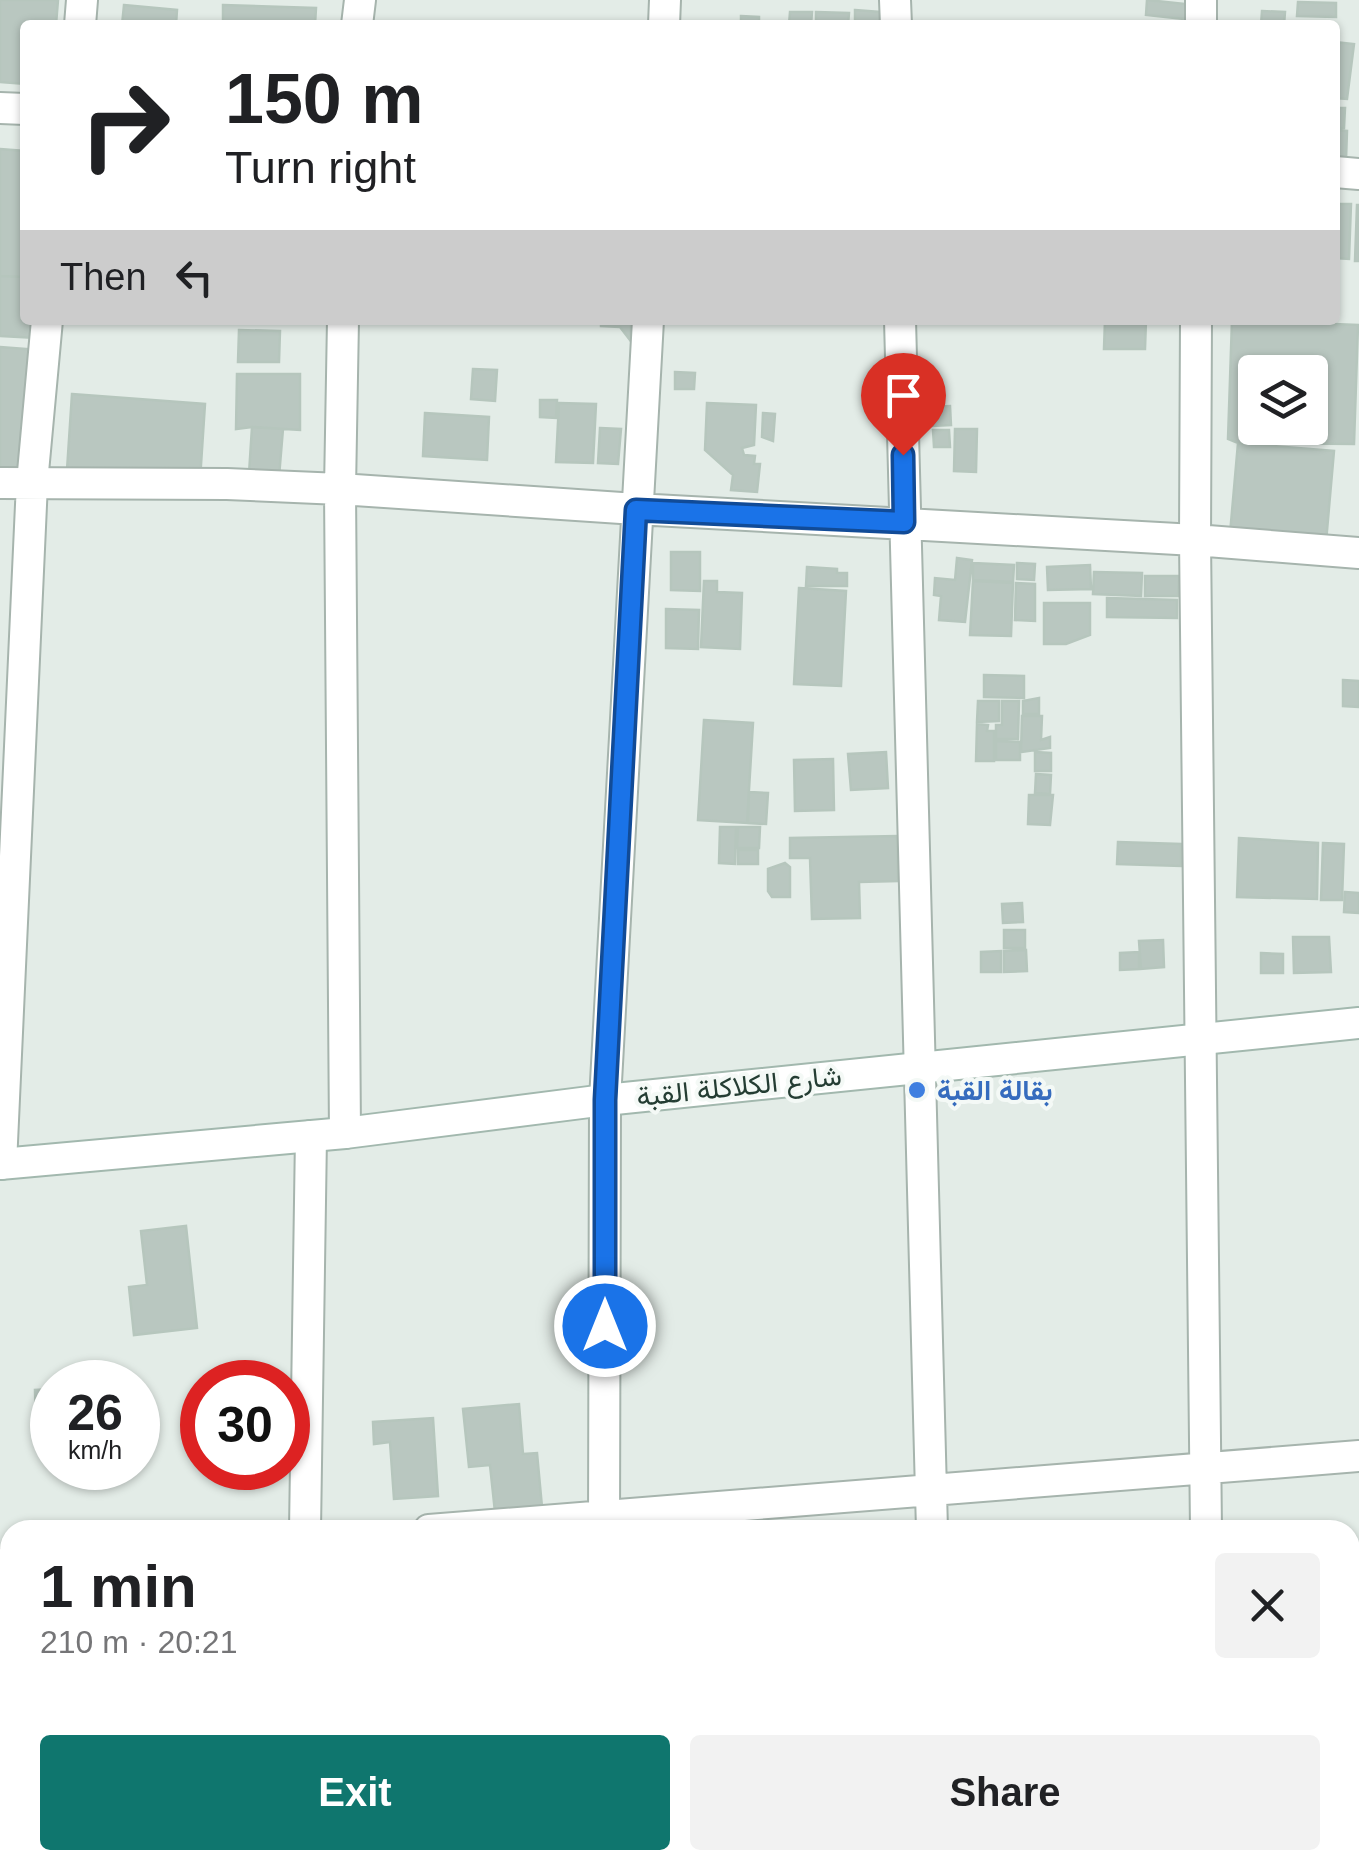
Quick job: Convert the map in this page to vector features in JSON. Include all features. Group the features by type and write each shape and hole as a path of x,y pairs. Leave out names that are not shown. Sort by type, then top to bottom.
{"street":[{"path":"1,1164 32,483 47,325"},
{"path":"343,325 340,489 345,1133"},
{"path":"604,1520 605,1100 648,325"},
{"path":"900,325 932,1520"},
{"path":"1196,325 1206,1520"},
{"path":"0,483 227,484 340,489 1359,553"},
{"name":"شارع الكلاكلة القبة","path":"1,1164 345,1133 605,1100 1359,1023"},
{"path":"304,1520 311,1136"},
{"path":"624,1520 932,1489 1359,1456"}],"building":[{"path":"0,0 58,0 56,20 20,20 20,84 0,82"},
{"path":"1147,0 1186,4 1185,19 1146,15"},
{"path":"1298,2 1336,3 1336,17 1297,16"},
{"path":"124,5 177,10 176,20 122,20"},
{"path":"223,5 316,8 315,20 223,20"},
{"path":"855,10 880,12 879,20 855,20"},
{"path":"1262,11 1285,12 1284,20 1261,20"},
{"path":"790,12 812,12 811,20 789,20"},
{"path":"816,12 849,13 848,20 816,20"},
{"path":"741,16 759,17 759,20 741,20"},
{"path":"1340,43 1354,44 1347,99 1340,98"},
{"path":"1340,108 1345,108 1344,128 1340,128"},
{"path":"1340,130 1347,131 1346,160 1340,160"},
{"path":"0,149 20,151 20,277 0,276"},
{"path":"1340,204 1351,204 1349,259 1340,258"},
{"path":"1357,205 1359,261 1355,261"},
{"path":"0,276 20,277 20,325 36,325 36,338 0,336"},
{"path":"631,325 630,340 620,327 601,326"},
{"path":"1105,325 1146,325 1145,349 1104,349"},
{"path":"1232,325 1358,325 1354,444 1328,444 1328,355 1238,355 1238,443 1228,439"},
{"path":"239,330 280,331 279,362 238,362"},
{"path":"0,347 38,350 26,479 0,477"},
{"path":"473,369 497,370 495,401 471,399"},
{"path":"675,372 695,373 694,389 675,389"},
{"path":"237,374 300,374 300,430 236,429"},
{"path":"72,394 205,404 200,480 67,470"},
{"path":"540,400 557,400 556,418 540,417"},
{"path":"559,403 596,404 593,463 556,462"},
{"path":"707,403 756,405 754,445 742,448 744,455 755,456 754,464 760,464 757,492 731,490 733,475 705,450"},
{"path":"950,406 951,425 932,426 931,407"},
{"path":"425,413 489,417 487,460 423,456"},
{"path":"763,413 775,414 773,441 762,437"},
{"path":"252,427 283,429 279,477 249,474"},
{"path":"600,428 621,429 618,464 598,463"},
{"path":"955,429 977,429 976,472 954,471"},
{"path":"933,430 949,430 950,447 934,447"},
{"path":"1238,443 1334,451 1326,542 1230,534"},
{"path":"671,552 700,552 700,591 671,590"},
{"path":"957,558 972,560 965,622 939,620 941,596 934,595 935,578 955,580"},
{"path":"973,563 1014,565 1013,582 973,580"},
{"path":"1017,563 1035,564 1034,580 1017,579"},
{"path":"1090,565 1091,589 1048,590 1047,567"},
{"path":"807,567 847,573 847,586 806,586"},
{"path":"1094,572 1142,573 1141,596 1093,594"},
{"path":"1145,576 1179,576 1178,596 1145,596"},
{"path":"704,581 717,581 717,592 742,593 740,649 701,647"},
{"path":"973,581 1013,583 1011,636 970,635"},
{"path":"1016,583 1035,584 1035,621 1015,620"},
{"path":"799,588 846,591 841,686 794,684"},
{"path":"1107,598 1177,600 1177,618 1107,617"},
{"path":"1044,603 1090,603 1090,635 1066,644 1044,644"},
{"path":"666,609 699,610 698,649 666,648"},
{"path":"984,675 1024,676 1024,698 984,697"},
{"path":"1343,680 1359,681 1359,707 1343,706"},
{"path":"1039,698 1039,714 1023,714 1023,701"},
{"path":"978,701 999,701 999,721 977,722"},
{"path":"1002,701 1019,701 1018,739 996,739 996,725 1002,725"},
{"path":"1022,716 1042,716 1041,740 1050,737 1050,748 1021,752"},
{"path":"704,720 753,723 747,823 698,820"},
{"path":"977,724 988,725 987,731 994,731 994,761 976,761"},
{"path":"996,741 1020,742 1020,760 996,760"},
{"path":"886,752 888,788 851,790 848,754"},
{"path":"1035,752 1051,753 1051,771 1035,771"},
{"path":"833,759 834,810 795,811 794,760"},
{"path":"1036,774 1051,775 1050,794 1035,793"},
{"path":"749,792 768,793 766,824 748,823"},
{"path":"1029,795 1053,795 1050,825 1028,824"},
{"path":"720,827 736,827 735,864 719,863"},
{"path":"738,827 760,827 759,848 737,848"},
{"path":"897,836 898,881 859,882 860,918 812,919 810,858 790,858 790,838"},
{"path":"1239,838 1318,843 1317,899 1237,897"},
{"path":"1118,842 1181,844 1181,866 1117,864"},
{"path":"1323,843 1344,844 1342,900 1321,900"},
{"path":"738,850 758,850 758,864 738,864"},
{"path":"785,863 790,867 790,897 772,897 768,891 768,869"},
{"path":"1345,892 1359,893 1359,913 1344,912"},
{"path":"1022,903 1023,922 1003,923 1002,904"},
{"path":"1004,930 1025,930 1025,948 1004,948"},
{"path":"1293,937 1329,937 1331,972 1294,973"},
{"path":"1163,940 1164,967 1141,969 1139,941"},
{"path":"1026,950 1027,971 1004,972 1004,951"},
{"path":"1001,951 1001,972 981,972 981,952"},
{"path":"1139,952 1139,969 1120,970 1120,953"},
{"path":"1261,953 1283,954 1283,973 1261,973"},
{"path":"186,1226 197,1328 134,1335 129,1287 147,1285 141,1231"},
{"path":"519,1404 523,1454 537,1453 542,1507 495,1512 490,1465 469,1467 463,1409"},
{"path":"433,1418 438,1496 394,1499 390,1442 374,1444 373,1422"}],"place":[{"name":"بقالة القبة","path":"917,1090"}],"route":[{"path":"605,1326 605,1100 636,510 904,522 903,455"}]}
